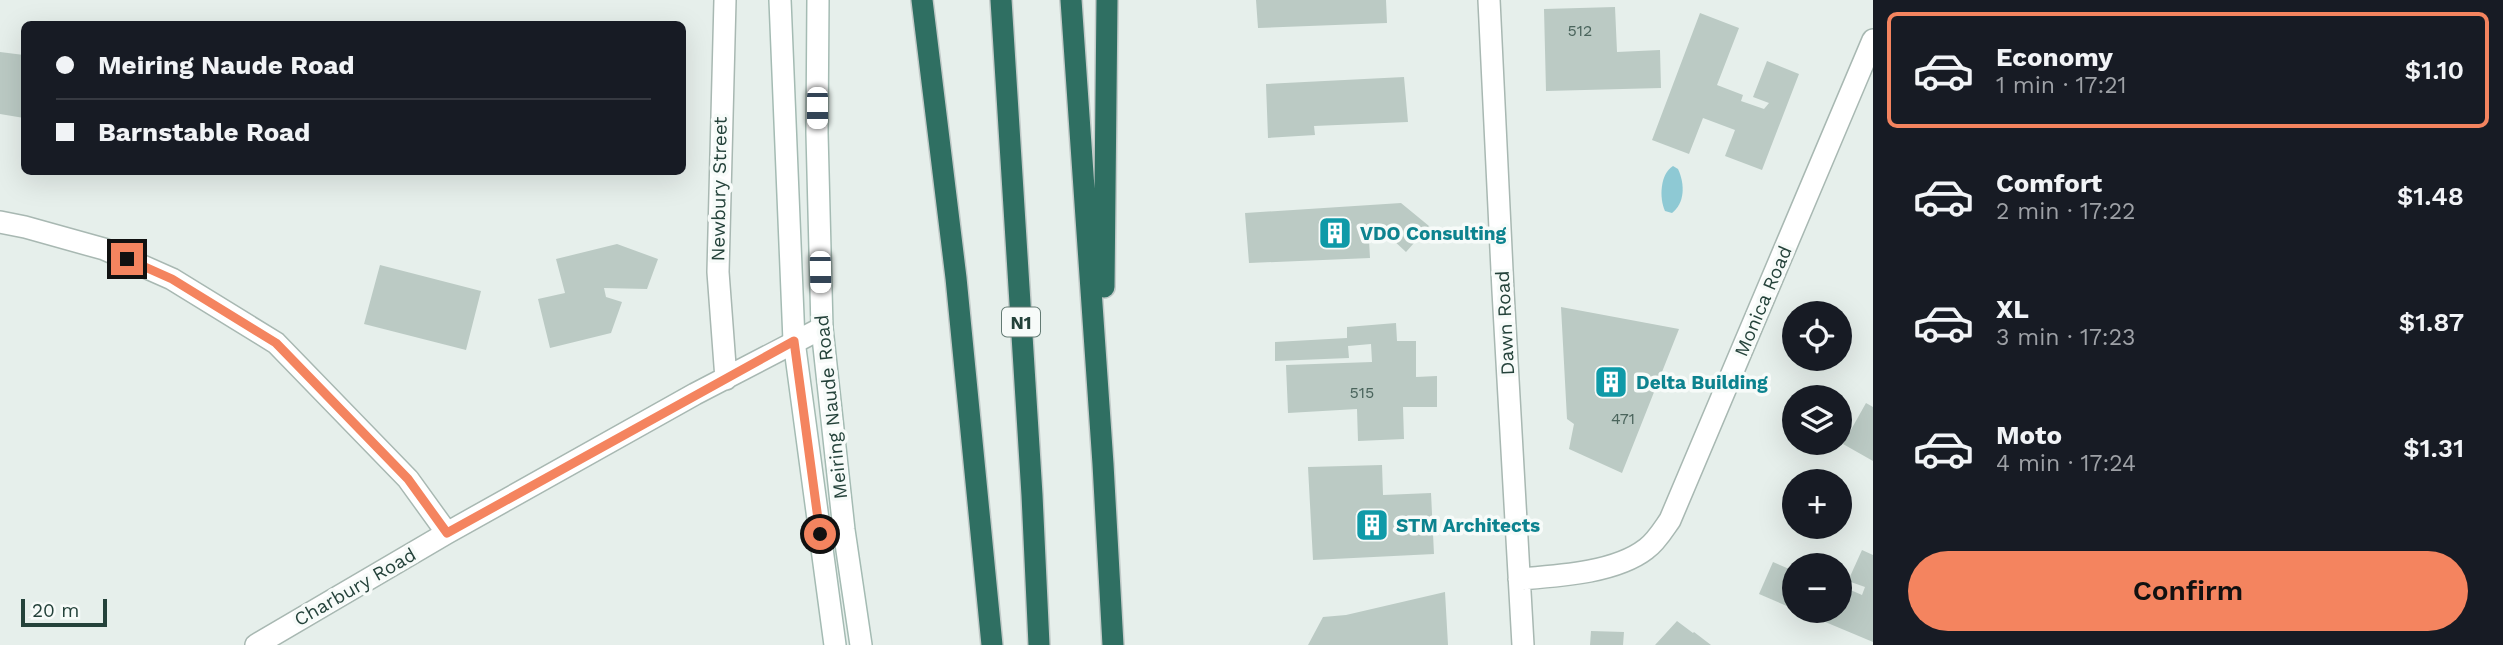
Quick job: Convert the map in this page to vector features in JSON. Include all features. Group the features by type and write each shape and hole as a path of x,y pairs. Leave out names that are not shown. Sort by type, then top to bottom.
{"highway":[{"path":"922,0 956,278 992,645"},
{"name":"N1","path":"1001,0 1039,645"},
{"path":"1071,0 1113,645"},
{"path":"1103,464 1107,0"}],"street":[{"name":"Newbury Street","path":"726,0 718,272 726,379"},
{"name":"Meiring Naude Road","path":"780,0 794,341 835,645"},
{"name":"Meiring Naude Road","path":"818,0 817,133 822,328 844,530 861,645"},
{"name":"Dawn Road","path":"1489,0 1523,645"},
{"name":"Monica Road","path":"1519,579 1596,569 1630,559 1649,547 1670,520 1873,40"},
{"path":"0,222 104,249 172,279 276,343 408,479 447,533"},
{"name":"Charbury Road","path":"256,645 287,638 447,533 822,328"}],"water":[{"path":"1673,166 1678,169 1683,187 1679,204 1672,213 1665,211 1661,193 1665,175"}],"building":[{"path":"1256,0 1386,0 1387,23 1258,28"},
{"path":"1615,7 1617,52 1660,50 1661,88 1546,91 1544,9"},
{"path":"1700,13 1739,28 1717,85 1743,95 1741,101 1764,109 1769,103 1753,97 1767,61 1799,74 1762,170 1725,156 1735,130 1703,118 1689,154 1652,140"},
{"path":"0,52 21,55 21,118 0,114"},
{"path":"1404,77 1408,122 1314,126 1315,135 1268,138 1266,84"},
{"name":"VDO Consulting","path":"1401,203 1429,226 1406,252 1392,239 1369,240 1370,258 1249,263 1245,213"},
{"path":"617,244 658,259 647,289 604,288 606,297 622,302 611,333 550,348 538,299 565,293 556,259"},
{"path":"380,265 481,291 466,350 364,324"},
{"name":"Delta Building","path":"1561,307 1679,329 1622,473 1569,449 1574,424 1567,419"},
{"path":"1396,323 1397,341 1416,341 1416,377 1437,376 1437,407 1403,407 1404,439 1358,441 1357,409 1288,413 1286,365 1372,362 1371,344 1348,346 1349,358 1275,361 1275,342 1347,338 1347,327"},
{"path":"1866,403 1873,407 1873,461 1852,449 1852,428"},
{"name":"STM Architects","path":"1382,465 1383,495 1431,493 1434,554 1313,560 1308,467"},
{"path":"1862,550 1873,555 1873,642 1828,623 1852,623 1852,591 1862,595 1865,587 1852,582 1852,572"},
{"path":"1773,562 1782,566 1782,604 1759,594"},
{"path":"1445,592 1448,645 1308,645 1323,617 1346,615"},
{"path":"1677,621 1694,632 1711,645 1655,645"},
{"path":"1591,631 1624,632 1623,645 1590,645"}],"place":[{"name":"VDO Consulting","path":"1335,233"},
{"name":"Delta Building","path":"1611,382"},
{"name":"STM Architects","path":"1372,525"}],"route":[{"path":"127,259 172,279 276,343 408,479 447,533 794,341 820,534"}]}
